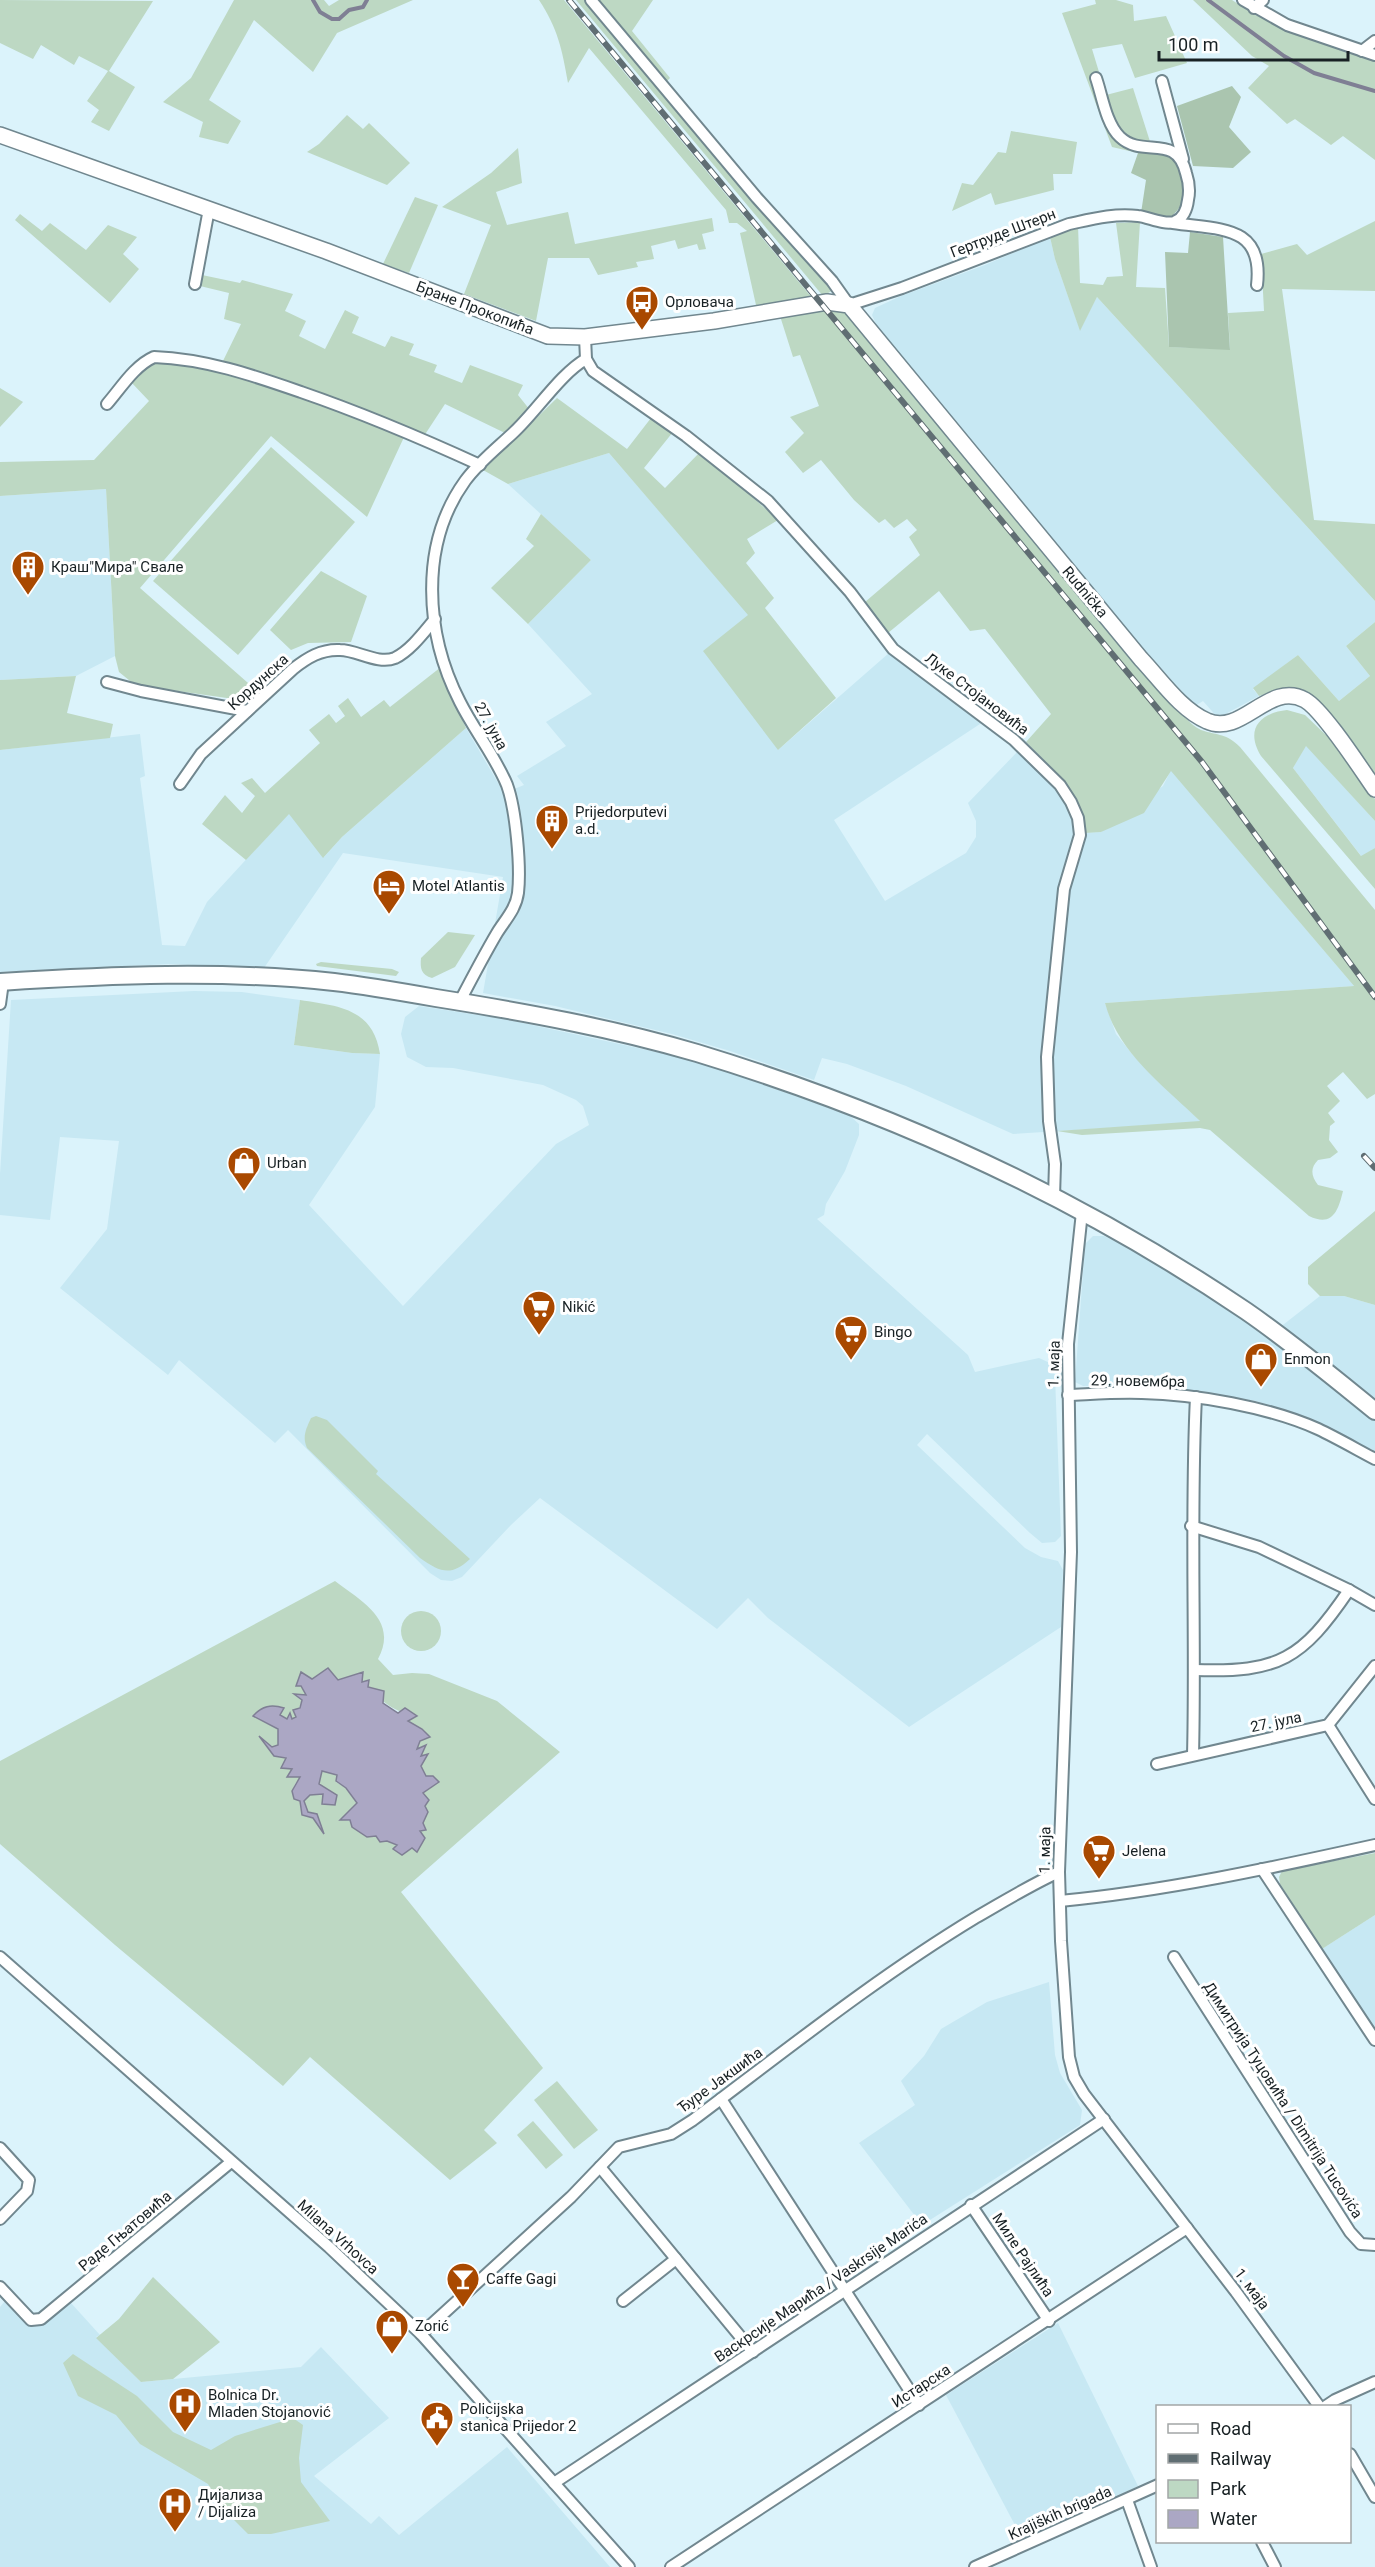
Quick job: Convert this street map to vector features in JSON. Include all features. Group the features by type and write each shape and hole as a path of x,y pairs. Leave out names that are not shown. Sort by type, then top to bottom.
{"main road":[{"path":"2,982 216,975 331,982 460,1001 556,1019 707,1056 784,1082 957,1150 1054,1197 1169,1262 1247,1312 1286,1340 1375,1412"}],"street":[{"path":"591,0 750,189 832,281 849,305"},
{"path":"1243,0 1287,25 1375,55"},
{"path":"1254,8 1263,0"},
{"path":"1362,51 1375,41"},
{"path":"1096,78 1112,124 1119,136 1137,146 1167,149 1177,153 1184,164"},
{"path":"1162,81 1189,182 1189,197 1181,218 1173,223"},
{"name":"Бране Прокопића","path":"0,135 326,251 548,336 585,338 672,327 822,303 849,305"},
{"path":"195,284 209,209"},
{"name":"Гертруде Штерн","path":"849,305 902,288 1070,224 1098,217 1122,215 1231,232 1244,237 1257,256 1259,268 1257,285"},
{"name":"Rudnička","path":"849,305 1141,659 1188,708 1206,721 1220,725 1238,719 1278,697 1300,698 1316,711 1375,789"},
{"path":"585,338 586,359"},
{"path":"107,404 140,365 148,359 154,357 195,360 229,368 329,402 480,465"},
{"name":"27. јуна","path":"460,1001 498,931 512,912 518,896 519,870 511,804 506,784 452,685 441,648 431,580 433,557 447,513 465,481 529,418 575,366 586,359"},
{"name":"Луке Стојановића","path":"586,359 593,371 603,380 686,436 768,501 850,592 893,649 1014,740 1060,785 1071,802 1078,818 1080,835 1064,889 1047,1057 1054,1197"},
{"name":"Кордунска","path":"180,784 201,754 309,657 340,650 382,660 394,658 413,644 435,619"},
{"path":"107,682 141,691 247,711"},
{"path":"0,1004 2,982"},
{"name":"1. маја","path":"1082,1212 1068,1344 1071,1552 1059,1872 1071,2069 1078,2085 1318,2405"},
{"name":"29. новембра","path":"1068,1395 1142,1393 1196,1397 1295,1421 1317,1429 1375,1459"},
{"path":"1193,1755 1195,1670 1191,1526 1196,1397"},
{"path":"1191,1526 1259,1547 1375,1605"},
{"path":"1195,1670 1230,1671 1258,1668 1293,1654 1312,1638 1349,1590"},
{"path":"1375,1666 1328,1725 1375,1799"},
{"name":"27. јула","path":"1157,1764 1328,1725"},
{"path":"1060,1901 1106,1897 1262,1869 1375,1845"},
{"path":"1262,1869 1375,2040"},
{"name":"Ђуре Јакшића","path":"421,2334 529,2236 620,2147 671,2134 863,1992 936,1942 1032,1884 1059,1872"},
{"name":"Milana Vrhovca","path":"0,1957 329,2247 421,2334 629,2567"},
{"name":"Димитрија Туцовића / Dimitrija Tucovića","path":"1174,1957 1350,2232 1361,2244 1375,2245"},
{"path":"721,2099 919,2405"},
{"name":"Васкрсије Марића / Vaskrsije Marića","path":"554,2482 1104,2119"},
{"path":"0,2148 29,2180 27,2191 0,2219"},
{"name":"Раде Гњатовића","path":"0,2287 24,2314 36,2321 47,2315 231,2162"},
{"path":"600,2167 753,2352"},
{"name":"Миле Рајлића","path":"971,2205 1049,2321"},
{"name":"Истарска","path":"671,2567 1049,2321 1187,2228"},
{"path":"623,2301 676,2259"},
{"path":"1328,2405 1375,2382"},
{"path":"1351,2456 1375,2497"},
{"name":"Krajiških brigada","path":"982,2566 1156,2486"},
{"path":"1127,2500 1151,2567"},
{"path":"1263,2543 1275,2567"}],"shaded area":[{"path":"1050,237 1055,259 1080,330 1097,297 1375,601 1375,622 1346,646 1370,676 1339,701 1298,655 1253,689 1259,696 1218,718 1203,701 1195,706 1111,613 880,333 872,315 875,308"},
{"path":"609,453 749,615 778,750 889,653 983,722 834,820 885,901 966,853 976,837 976,821 968,803 1020,749 1048,778 1068,808 1076,824 1076,833 1101,832 1163,786 1171,770 1354,986 1105,1003 1116,1034 1133,1055 1201,1122 1013,1134 906,1086 847,1064 822,1058 814,1080 672,1034 555,1006 483,993 503,877 343,853 264,968 171,964 0,972 0,750 140,734 145,776 140,778 162,945 185,946 207,902 289,813 324,857 342,837 466,728 504,793 524,785 517,776 566,746 546,722 592,694 528,624 591,560 508,484"},
{"path":"106,489 115,656 76,676 0,680 0,496"},
{"path":"1306,745 1375,821 1375,848 1362,857 1293,768"},
{"path":"194,991 242,992 300,1000 294,1045 352,1053 380,1054 375,1107 309,1205 403,1306 556,1144 589,1125 583,1106 576,1100 543,1085 453,1068 426,1067 407,1057 401,1034 405,1017 419,1006 505,1019 698,1061 849,1115 859,1124 859,1135 845,1171 826,1204 824,1215 817,1219 968,1355 975,1372 1039,1358 1052,1364 1055,1376 1061,1536 1055,1542 1042,1543 1030,1533 927,1434 917,1445 1025,1548 1041,1557 1058,1561 1063,1570 1061,1627 909,1727 768,1618 748,1598 717,1629 540,1498 462,1577 452,1581 441,1580 430,1573 288,1430 275,1443 179,1360 168,1375 60,1288 107,1229 119,1141 60,1137 50,1220 0,1215 0,1174 11,1000"},
{"path":"1093,1236 1104,1236 1122,1244 1192,1287 1201,1275 1279,1328 1320,1296 1344,1296 1375,1305 1375,1451 1294,1413 1256,1401 1176,1388 1136,1385 1083,1386 1075,1382 1085,1244"},
{"path":"1375,1915 1375,2029 1322,1949"},
{"path":"1049,1982 1055,2055 1060,2073 1082,2110 1080,2125 922,2225 859,2143 915,2105 901,2081 924,2056 941,2029 987,2002"},
{"name":"Bolnica Dr. Mladen Stojanović","path":"5,2301 27,2322 48,2319 71,2303 100,2335 96,2337 141,2382 301,2367 321,2347 389,2418 314,2476 371,2524 379,2516 399,2535 507,2447 610,2567 0,2567 0,2307"},
{"path":"1058,2323 1138,2486 1024,2542 946,2395"}],"green space":[{"path":"0,0 153,1 109,71 135,87 109,131 91,122 99,110 87,101 108,71 79,56 74,65 41,45 33,59 0,43"},
{"path":"234,0 324,0 329,6 339,0 413,0 337,33 313,72 254,20 209,100 241,121 228,144 199,137 203,122 163,102 191,78"},
{"path":"539,0 564,0 813,299 756,305 740,233 747,231 737,223 729,223 726,210 589,48 568,83 558,40 551,20"},
{"path":"576,0 584,0 768,219 808,257 835,289 823,296"},
{"path":"597,0 653,0 632,31 670,78 665,83"},
{"path":"1095,0 1116,0 1133,5 1134,21 1166,16 1187,63 1135,78 1122,44 1092,49 1106,95 1133,88 1153,151 1138,153 1112,147 1062,13 1096,4"},
{"path":"1193,0 1232,0 1255,15 1375,60 1375,160 1343,136 1331,145 1295,119 1287,124 1248,88 1269,66 1252,56"},
{"path":"1232,86 1241,97 1229,127 1251,152 1233,168 1193,166 1177,106"},
{"path":"347,115 363,129 369,123 410,163 387,185 307,152 319,144"},
{"path":"1011,131 1077,142 1072,174 1053,174 1054,190 995,205 991,193 952,211 962,183 973,185 998,152 1006,153"},
{"path":"518,148 522,183 496,192 507,225 568,212 575,244 712,218 714,231 702,234 706,249 699,250 697,244 678,249 675,240 651,246 654,259 636,262 638,267 598,275 589,258 548,258 536,321 464,294 491,225 442,207 491,173"},
{"path":"1153,151 1177,160 1183,177 1183,200 1180,207 1168,219 1141,213 1146,180 1131,173 1138,153"},
{"path":"415,197 438,205 409,273 383,264"},
{"path":"20,214 42,231 50,223 86,250 108,225 137,237 123,254 139,269 110,303 15,220"},
{"path":"1375,221 1375,291 1282,289 1314,520 1375,524 1375,601 1097,297 1080,331 1055,259 1050,237 1078,225 1080,283 1103,285 1107,277 1123,276 1116,223 1140,222 1136,287 1165,288 1169,347 1230,349 1228,313 1264,311 1261,254 1297,244 1307,255"},
{"path":"1190,232 1223,237 1230,350 1169,347 1165,252 1188,253"},
{"path":"202,275 240,283 242,280 293,294 285,311 306,321 299,336 325,349 345,310 359,317 352,333 385,347 391,336 414,344 409,355 437,365 434,372 462,383 470,365 523,385 518,395 530,410 505,433 445,404 424,436 222,363 241,324 224,319 229,293 200,286"},
{"path":"840,308 852,317 1189,722 1201,730 1226,737 1240,747 1375,910 1375,1094 1367,1099 1343,1072 1327,1086 1340,1101 1328,1113 1335,1122 1330,1126 1329,1140 1338,1152 1330,1158 1318,1160 1312,1172 1318,1185 1343,1191 1333,1216 1323,1220 1309,1216 1210,1130 1200,1128 1082,1135 1057,1131 1200,1121 1144,1068 1120,1038 1105,1003 1354,986 1171,771 1144,813 1101,832 1085,833 1078,801 1062,778 1026,742 1051,714 985,629 970,631 939,591 888,633 865,602 920,555 909,537 917,530 907,519 894,528 885,519 879,523 854,500 821,460 803,473 785,452 804,433 790,417 819,406 800,355 793,357 780,316"},
{"path":"158,360 221,371 253,380 314,400 405,435 367,517 271,436 140,588 257,691 248,701 135,685 119,672 115,656 106,489 0,496 0,462 94,460 149,401 131,382 146,366"},
{"path":"0,388 23,402 0,427"},
{"path":"557,398 627,449 651,418 673,432 644,468 665,488 701,451 778,520 747,539 755,553 746,563 774,598 765,608 836,698 778,750 703,651 748,615 609,453 508,484 483,470"},
{"path":"271,447 355,522 238,655 153,581"},
{"path":"541,514 591,560 528,624 491,588 534,546 526,539"},
{"path":"321,571 367,596 351,642 308,643 291,650 270,630"},
{"path":"1375,622 1375,778 1300,691 1287,687 1259,696 1253,688 1298,655 1339,701 1370,676 1346,646"},
{"path":"441,667 448,689 466,728 342,837 323,858 289,814 246,860 202,824 225,795 242,813 255,796 241,783 252,778 265,793 320,743 309,730 329,714 336,723 345,716 338,706 348,698 361,717 384,700 390,707"},
{"path":"76,676 67,713 113,724 110,738 0,750 0,680"},
{"path":"1287,710 1305,715 1328,737 1375,799 1375,821 1306,746 1293,768 1361,856 1375,848 1375,889 1261,756 1256,747 1255,731 1262,719"},
{"path":"448,932 475,935 455,967 432,978 428,977 422,971 421,958"},
{"path":"321,962 392,969 399,972 396,976 317,966 316,964"},
{"path":"300,1000 328,1004 362,1018 376,1039 380,1054 352,1053 294,1045"},
{"path":"1375,1211 1375,1305 1344,1296 1320,1296 1308,1284 1308,1267"},
{"path":"316,1416 327,1420 378,1471 376,1474 470,1559 457,1568 445,1570 434,1567 420,1558 307,1448 306,1429 311,1418"},
{"path":"335,1581 366,1604 380,1622 384,1633 378,1659 393,1675 429,1674 497,1701 560,1752 401,1892 543,2068 484,2130 497,2143 450,2180 310,2057 283,2086 115,1945 0,1844 0,1761","holes":["301,1672 312,1679 369,1681 367,1687 384,1702 401,1712 416,1716 408,1721 430,1737 420,1741 416,1749 425,1745 420,1756 427,1755 421,1766 425,1812 423,1823 426,1830 420,1831 417,1852 413,1847 393,1849 398,1846 362,1826 341,1820 357,1804 346,1788 336,1782 337,1775 322,1771 319,1784 335,1805 323,1794 310,1795 304,1801 308,1812 317,1814 322,1830 313,1817 302,1815 300,1801 294,1799 293,1792 295,1784 301,1777 288,1777 293,1769 281,1768 286,1758 261,1738 273,1747 278,1745 278,1729 266,1723 284,1709 279,1715 287,1719 291,1715 292,1719 296,1717 302,1700 295,1695 307,1695 301,1686 297,1686"]},
{"path":"421,1611 429,1612 435,1617 440,1623 440,1639 435,1645 429,1650 421,1651 413,1650 407,1645 402,1639 401,1631 402,1623 407,1617 413,1612"},
{"path":"1375,1853 1375,1915 1322,1949 1280,1884 1279,1877 1282,1871"},
{"path":"557,2081 598,2130 574,2149 534,2100"},
{"path":"533,2121 563,2155 546,2169 517,2135"},
{"path":"153,2277 220,2342 173,2379 141,2382 96,2338 119,2319"},
{"path":"73,2354 137,2396 173,2432 211,2450 235,2436 293,2418 303,2425 299,2458 301,2482 330,2521 271,2534 248,2534 222,2508 208,2484 140,2444 116,2415 78,2396 63,2363"}],"water":[{"path":"328,1668 338,1680 363,1672 362,1682 369,1680 368,1687 384,1691 383,1703 398,1713 405,1708 417,1716 408,1721 430,1737 420,1741 417,1749 426,1745 421,1756 428,1754 421,1766 426,1776 433,1776 439,1782 423,1793 429,1800 425,1806 428,1812 423,1823 426,1830 420,1831 425,1838 417,1852 412,1848 402,1855 393,1849 397,1845 387,1841 380,1842 376,1836 367,1837 352,1827 350,1820 340,1820 357,1803 346,1788 336,1781 337,1775 322,1771 319,1784 337,1795 335,1805 322,1804 323,1794 310,1795 304,1801 308,1812 317,1814 324,1834 313,1818 302,1815 300,1801 294,1799 292,1791 300,1777 287,1777 292,1769 281,1768 286,1758 274,1756 259,1736 272,1747 278,1745 278,1729 253,1716 263,1708 275,1706 284,1708 280,1715 287,1719 290,1713 292,1719 296,1717 293,1710 300,1708 302,1700 294,1694 306,1695 301,1686 296,1686 301,1672 312,1679"}],"waterway":[{"path":"313,0 320,12 332,19 339,19 349,10 363,7 367,0"},
{"path":"1208,0 1284,56 1314,73 1375,91"}],"railway":[{"path":"569,0 1202,762 1375,997"},
{"path":"1364,1156 1375,1168"}],"place":[{"name":"Орловача","path":"642,331"},
{"name":"Краш\"Мира\" Свале","path":"28,596"},
{"name":"Prijedorputevi a.d.","path":"552,850"},
{"name":"Motel Atlantis","path":"389,915"},
{"name":"Urban","path":"244,1192"},
{"name":"Nikić","path":"539,1336"},
{"name":"Bingo","path":"851,1361"},
{"name":"Enmon","path":"1261,1388"},
{"name":"Jelena","path":"1099,1880"},
{"name":"Caffe Gagi","path":"463,2308"},
{"name":"Zorić","path":"392,2355"},
{"name":"Bolnica Dr. Mladen Stojanović","path":"185,2433"},
{"name":"Policijska stanica Prijedor 2","path":"437,2447"},
{"name":"Дијализа / Dijaliza","path":"175,2533"}]}
